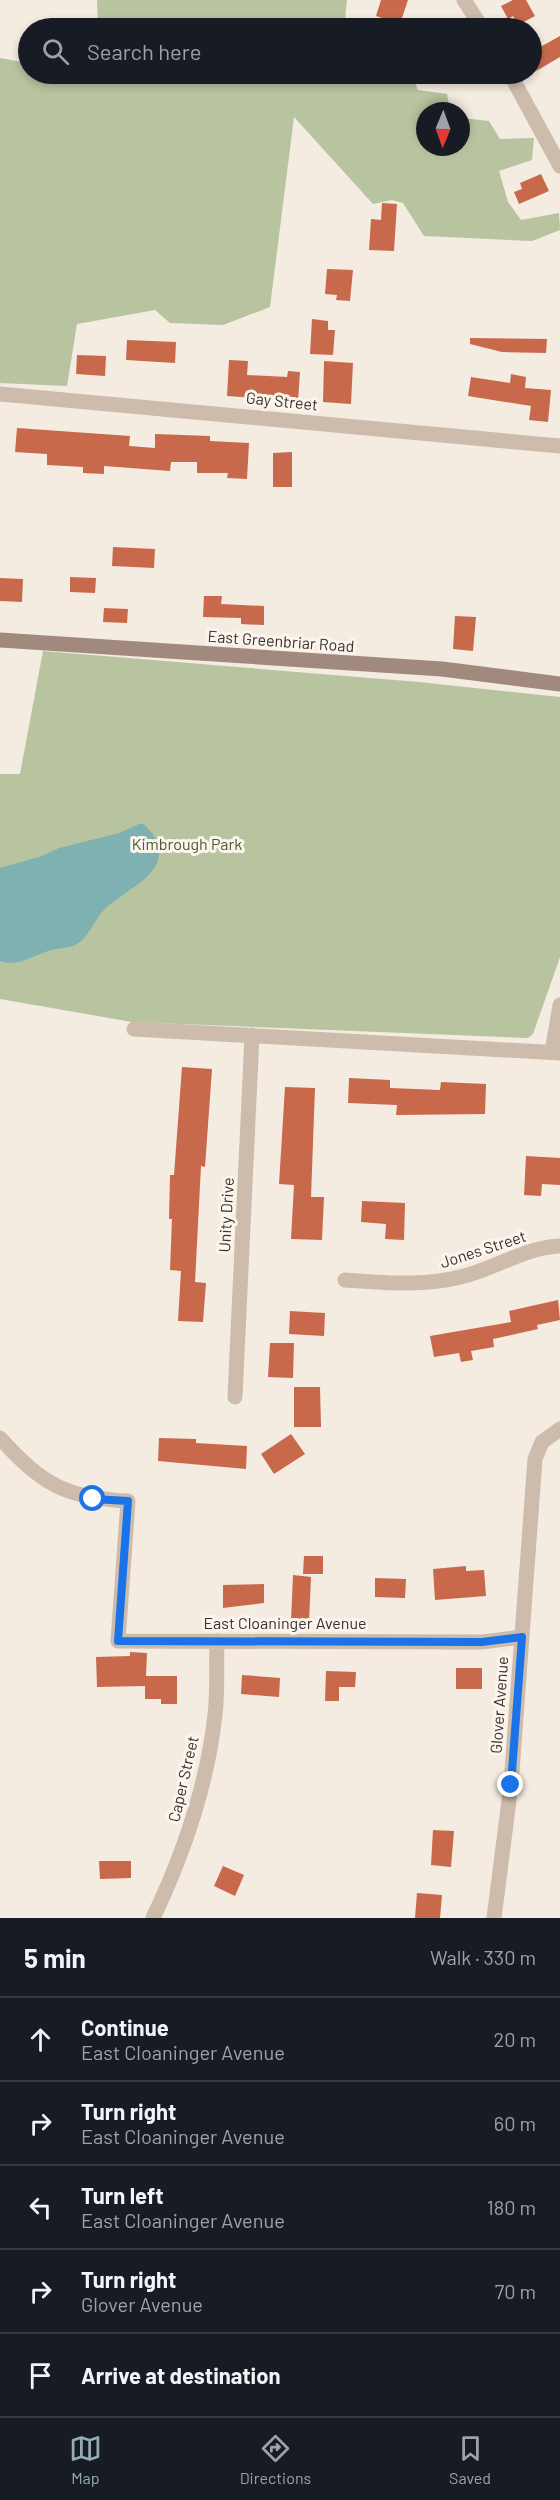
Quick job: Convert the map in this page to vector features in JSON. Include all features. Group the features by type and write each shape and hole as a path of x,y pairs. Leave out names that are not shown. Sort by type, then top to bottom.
{"street":[{"path":"464,0 476,18"},
{"path":"515,84 560,166"},
{"name":"Gay Street","path":"0,394 560,446"},
{"name":"East Greenbriar Road","path":"0,640 442,669 560,684"},
{"path":"134,1029 556,1052 560,1005"},
{"name":"Unity Drive","path":"235,1397 252,1035"},
{"name":"Jones Street","path":"345,1280 410,1285 438,1283 470,1275 535,1250 560,1246"},
{"path":"522,1637 535,1459 542,1442 560,1429"},
{"name":"East Cloaninger Avenue","path":"0,1438 29,1469 59,1488 93,1499 128,1501 118,1641 482,1642 522,1637"},
{"name":"Glover Avenue","path":"494,1918 511,1785 522,1637"},
{"name":"Caper Street","path":"153,1918 182,1857 203,1787 215,1714 217,1641"}],"green space":[{"path":"97,0 347,0 345,18 98,18"},
{"path":"0,58 18,61 18,84 415,84 418,90 447,94 448,102 416,102 416,156 470,156 470,119 489,121 500,139 534,138 532,160 499,171 508,202 521,220 559,213 560,230 532,241 424,236 403,203 392,200 373,204 294,117 270,307 223,325 170,323 155,310 77,324 67,386 0,383"},
{"name":"Kimbrough Park","path":"43,651 419,682 560,697 560,957 533,1034 528,1038 132,1022 0,999 0,774 20,774"}],"water":[{"path":"144,824 151,832 159,848 158,860 149,875 110,904 100,914 84,938 75,945 45,952 20,962 0,961 0,868 42,856 59,848 119,833"}],"building":[{"path":"381,0 408,0 402,18 376,16"},
{"path":"513,0 526,0 535,16 507,18 501,6"},
{"path":"560,36 560,57 542,68 542,46"},
{"path":"541,174 549,191 519,204 514,192 522,189 520,183"},
{"path":"382,203 397,204 394,251 369,250 371,219 381,220"},
{"path":"327,269 353,270 350,301 336,300 337,295 325,294"},
{"path":"312,319 328,321 328,330 335,330 333,355 310,354"},
{"path":"470,338 547,339 546,353 502,352 470,344"},
{"path":"127,340 176,342 175,363 126,360"},
{"path":"77,355 106,356 105,376 76,374"},
{"path":"229,360 248,361 247,375 287,377 288,371 300,372 298,401 227,396"},
{"path":"324,361 353,363 351,404 323,402"},
{"path":"511,374 526,377 525,388 551,390 548,422 529,420 531,406 468,396 471,377 510,383"},
{"path":"17,428 130,436 129,446 155,448 155,434 210,436 210,441 249,443 247,479 227,478 228,473 197,473 197,462 171,462 170,471 104,466 104,474 83,473 83,467 47,465 47,454 15,452"},
{"path":"292,452 292,487 273,487 273,453"},
{"path":"113,547 155,549 154,568 112,566"},
{"path":"70,577 96,578 95,593 70,592"},
{"path":"0,578 23,579 22,602 0,601"},
{"path":"204,596 222,596 221,604 264,606 264,625 241,624 241,618 203,617"},
{"path":"104,608 128,609 127,623 103,622"},
{"path":"455,616 476,617 473,651 453,649"},
{"path":"182,1067 212,1069 205,1167 201,1166 195,1282 206,1283 203,1322 178,1321 181,1271 170,1270 172,1219 169,1219 170,1175 174,1175"},
{"path":"349,1078 390,1080 390,1088 440,1090 441,1082 486,1084 485,1114 396,1115 397,1105 348,1103"},
{"path":"285,1087 315,1088 311,1197 324,1197 322,1240 291,1239 294,1185 279,1184"},
{"path":"526,1156 560,1158 560,1185 542,1184 541,1196 524,1195"},
{"path":"362,1201 405,1203 404,1240 385,1239 386,1224 361,1222"},
{"path":"558,1300 560,1320 537,1325 538,1329 493,1339 494,1347 471,1351 473,1360 461,1362 459,1353 434,1357 430,1336 511,1322 509,1311"},
{"path":"290,1311 325,1313 324,1336 289,1334"},
{"path":"270,1343 294,1343 293,1378 268,1377"},
{"path":"294,1387 320,1387 321,1427 294,1427"},
{"path":"291,1434 305,1454 274,1474 261,1454"},
{"path":"159,1438 196,1439 196,1443 247,1446 246,1469 158,1461"},
{"path":"304,1556 323,1556 323,1574 303,1574"},
{"path":"466,1566 466,1571 484,1570 486,1596 435,1600 433,1569"},
{"path":"293,1575 311,1577 309,1622 291,1621"},
{"path":"375,1578 406,1579 405,1598 375,1597"},
{"path":"264,1584 264,1603 223,1608 223,1585"},
{"path":"130,1652 147,1653 146,1676 177,1676 177,1704 161,1704 161,1699 145,1699 145,1686 97,1687 96,1657 130,1656"},
{"path":"456,1668 482,1668 482,1689 456,1689"},
{"path":"326,1671 356,1672 355,1687 339,1687 339,1701 325,1701"},
{"path":"242,1675 280,1678 279,1697 241,1694"},
{"path":"433,1830 454,1831 451,1867 431,1865"},
{"path":"99,1861 131,1861 131,1878 100,1879"},
{"path":"223,1866 244,1875 235,1896 214,1886"},
{"path":"417,1893 442,1895 440,1918 415,1918"}],"route":[{"path":"93,1499 128,1501 118,1641 482,1642 522,1637 511,1785"}]}
